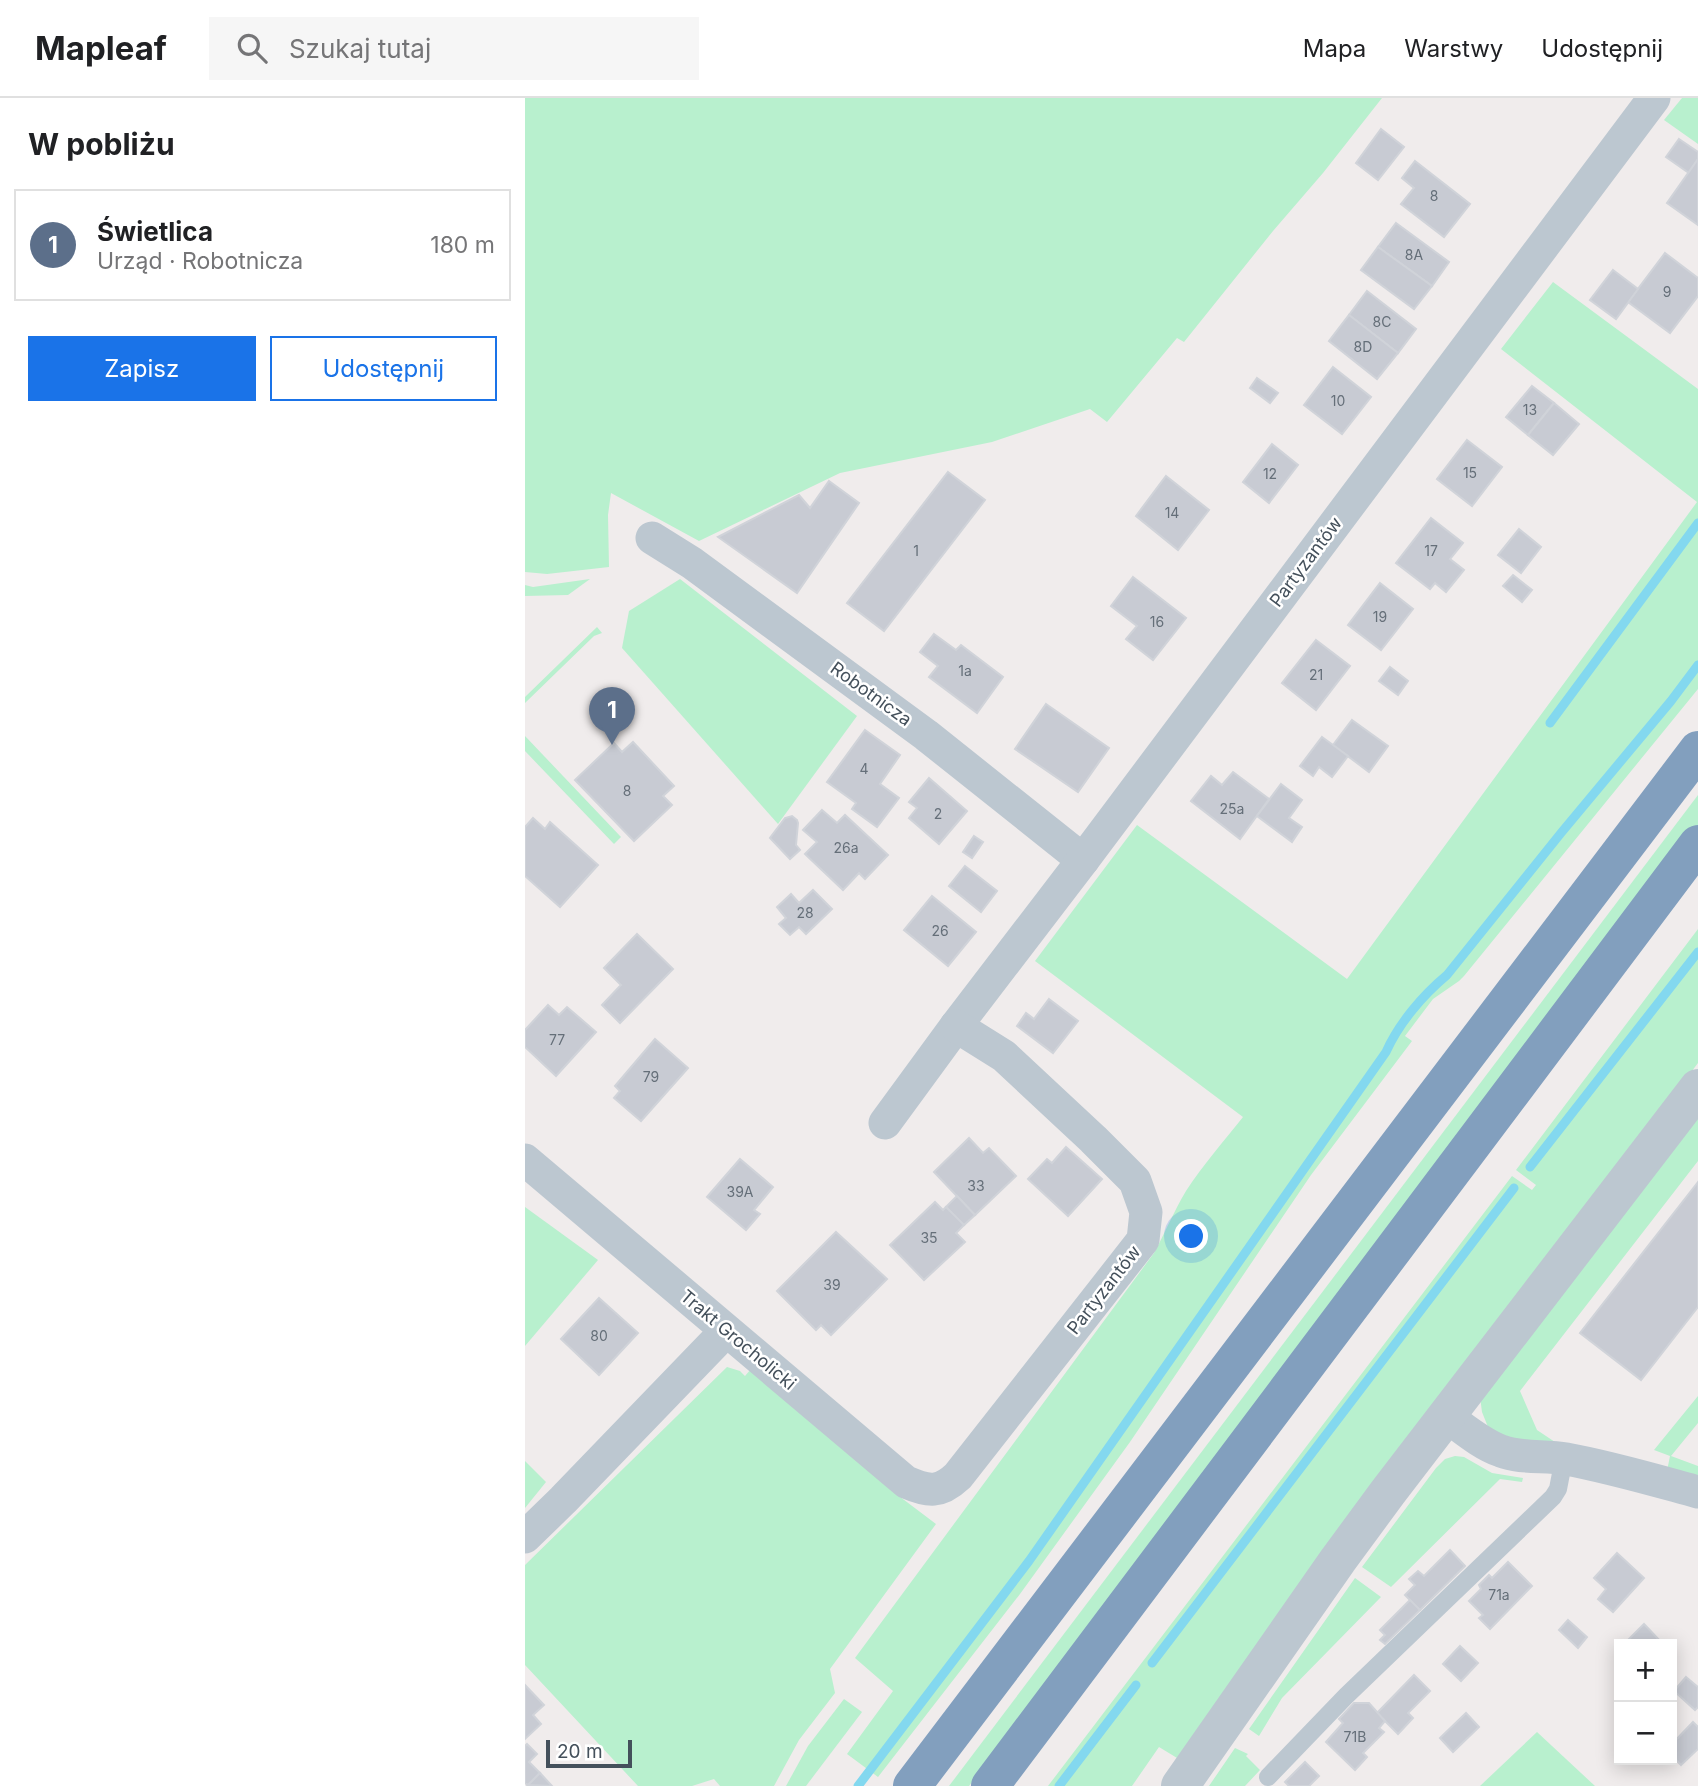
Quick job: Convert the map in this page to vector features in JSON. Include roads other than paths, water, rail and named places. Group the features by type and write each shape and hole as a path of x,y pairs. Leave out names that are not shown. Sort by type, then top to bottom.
{"highway":[{"path":"912,1786 1698,750"},
{"path":"990,1786 1698,845"}],"street":[{"name":"Partyzantów","path":"885,1124 1654,98"},
{"name":"Robotnicza","path":"652,538 692,563 915,726 1083,860"},
{"name":"Partyzantów","path":"956,1026 1004,1056 1093,1139 1135,1181 1146,1212 1143,1240 958,1476"},
{"path":"1180,1786 1338,1560 1698,1087"},
{"name":"Trakt Grocholicki","path":"525,1160 907,1482 919,1488 936,1490 947,1486 958,1476"},
{"path":"525,1537 726,1331"},
{"path":"1446,1416 1501,1451 1590,1463 1698,1492"}],"lane":[{"path":"1268,1777 1346,1696 1553,1497 1558,1489 1564,1458"}],"waterway":[{"path":"1550,723 1698,523"},
{"path":"858,1786 1029,1561 1386,1052 1405,1020 1429,991 1447,975 1698,665"},
{"path":"1530,1167 1698,952"},
{"path":"1152,1663 1514,1188"},
{"path":"1059,1786 1136,1685"}],"place":[{"name":"Świetlica","path":"612,745"}]}
